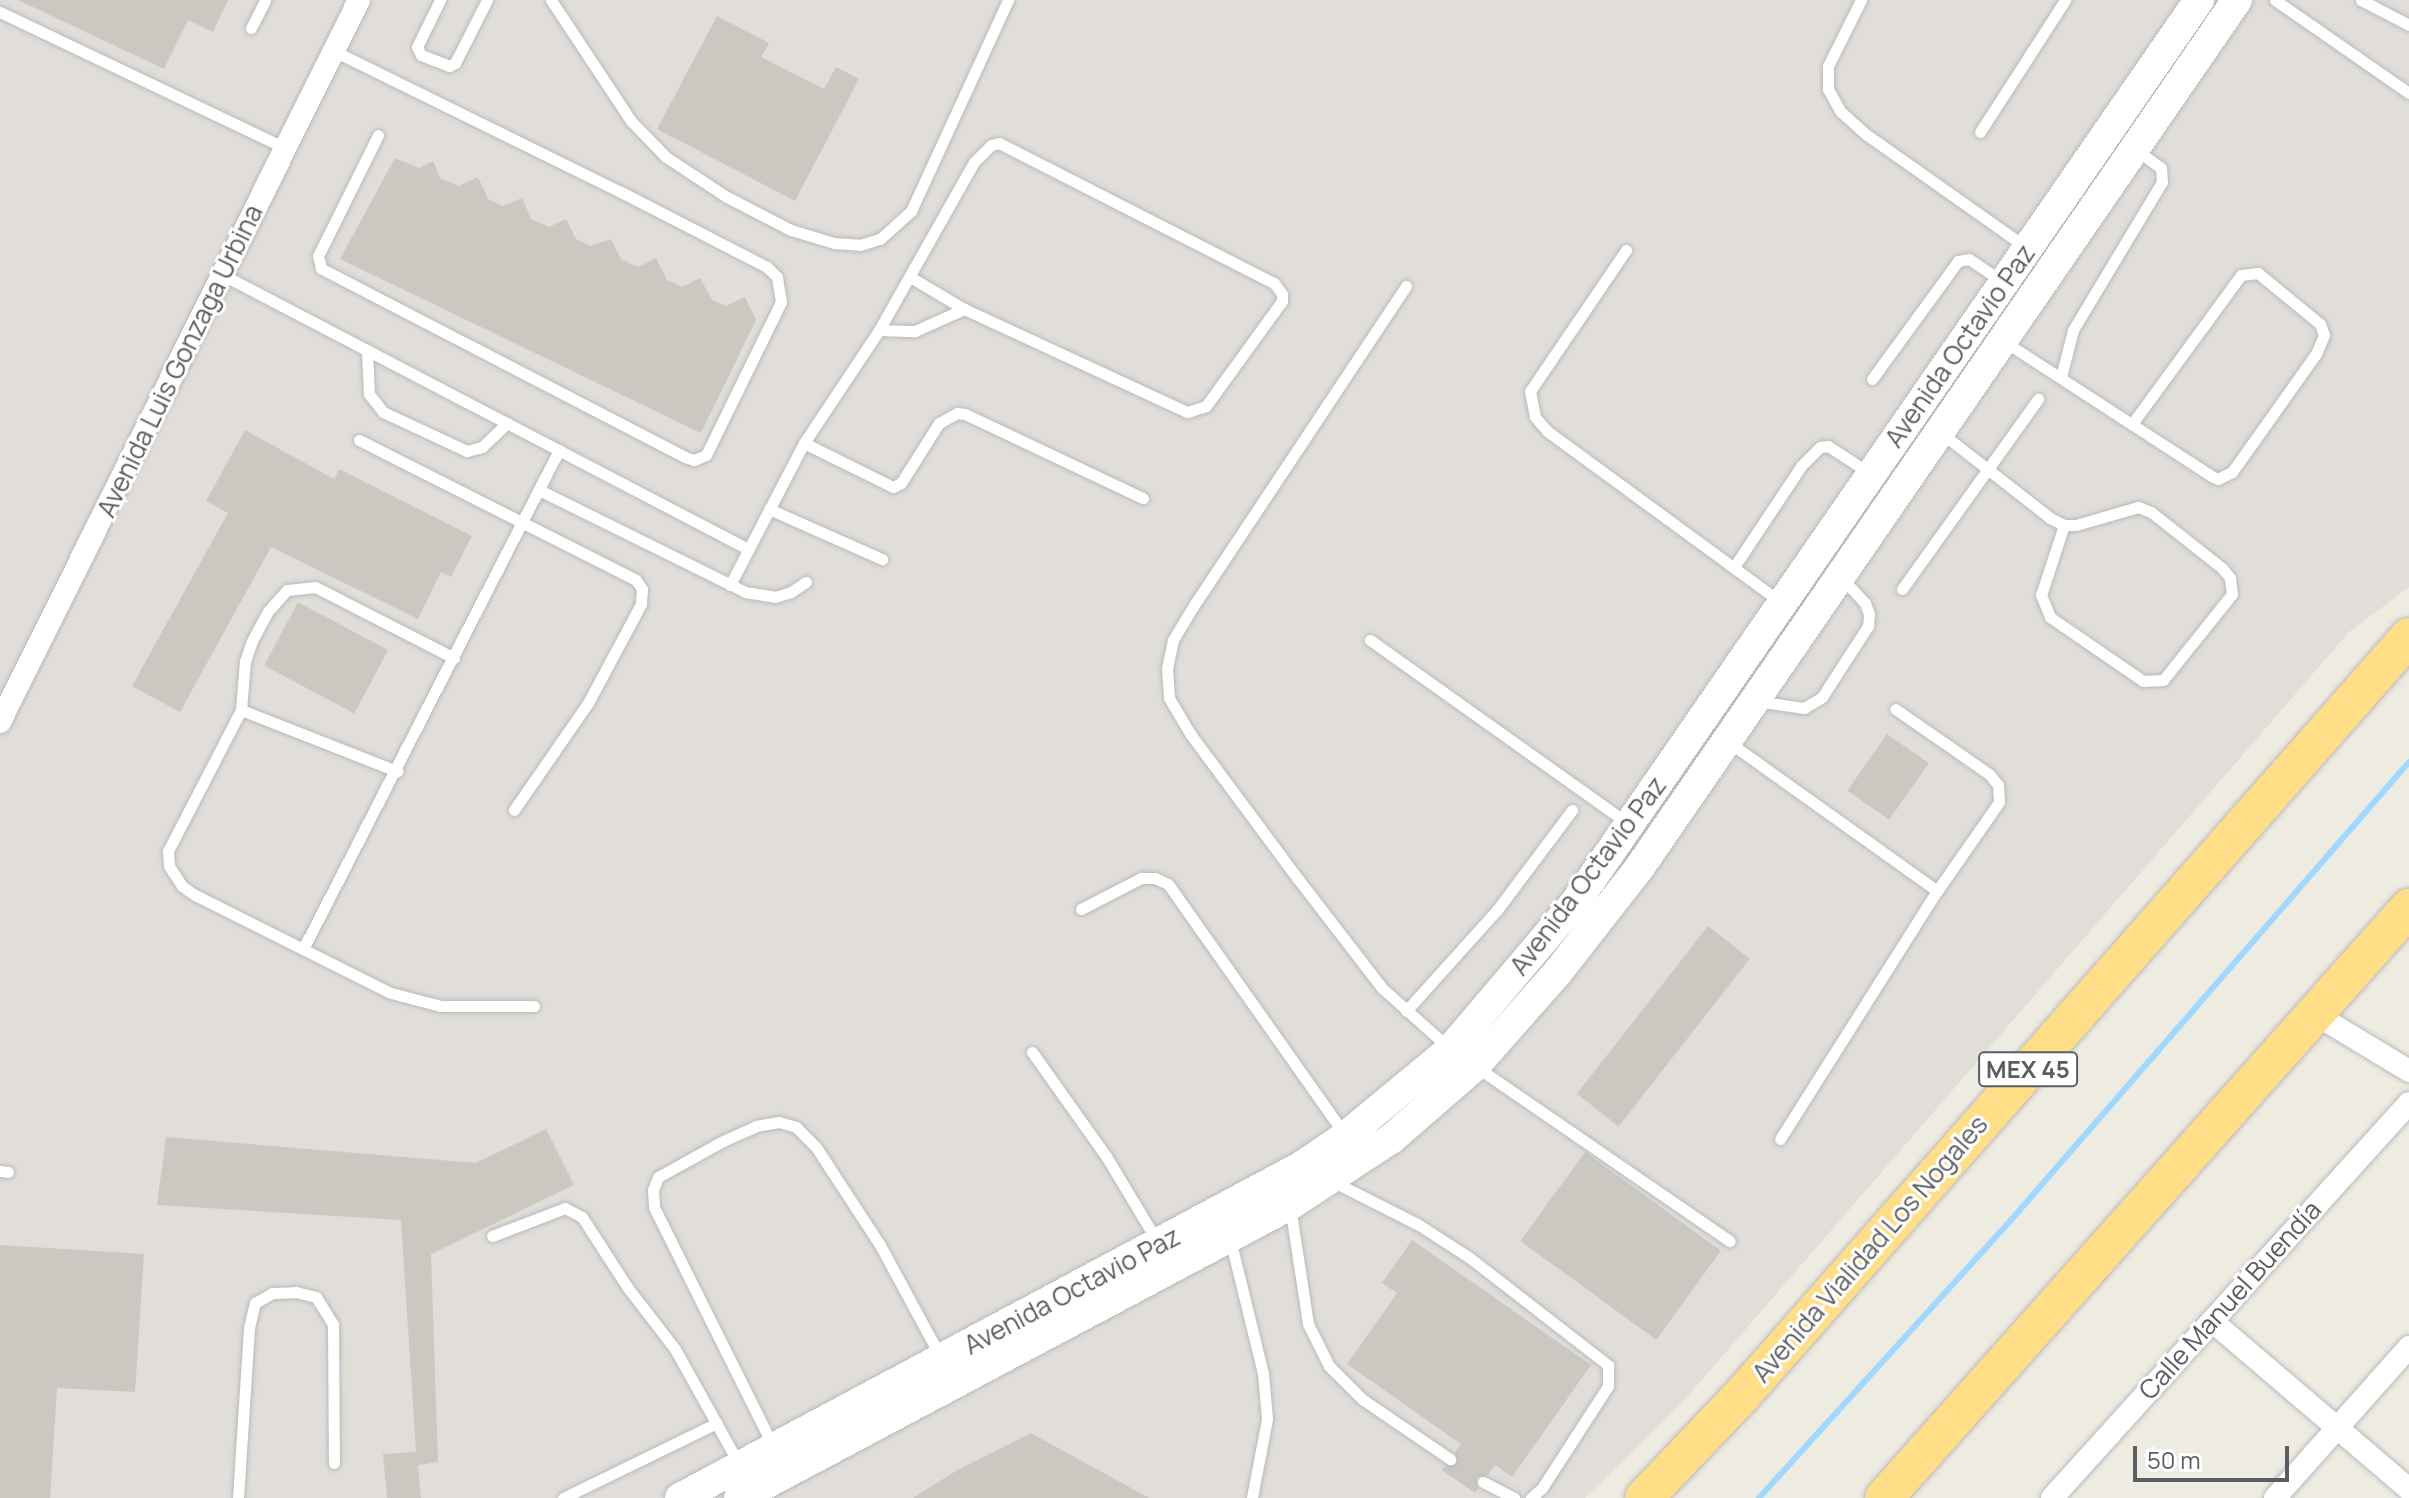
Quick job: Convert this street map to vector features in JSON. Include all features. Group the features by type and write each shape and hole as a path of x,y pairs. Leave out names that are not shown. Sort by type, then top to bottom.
{"highway":[{"name":"Avenida Vialidad Los Nogales","path":"1644,1498 1743,1394 2409,637"},
{"path":"1889,1496 2409,908"}],"street":[{"name":"Avenida Luis Gonzaga Urbina","path":"0,722 359,0"},
{"name":"Avenida Octavio Paz","path":"680,1498 1159,1245 1290,1205 1391,1139 1463,1057 1575,903 2199,0"},
{"name":"Avenida Octavio Paz","path":"739,1498 1226,1224 1302,1166 1463,1057 1558,972 1631,878 2237,0"},
{"path":"2315,1014 2409,1071"},
{"name":"Calle Manuel Buendía","path":"2052,1498 2409,1103"},
{"path":"2212,1321 2339,1426 2409,1489"},
{"path":"2275,1498 2409,1347"}],"lane":[{"path":"251,28 265,0"},
{"path":"440,0 417,47 421,55 449,66 455,63 486,0"},
{"path":"551,0 631,121 666,157 727,197 791,230 834,243 860,245 880,239 911,211 1008,0"},
{"path":"1861,0 1828,66 1828,89 1840,111 1867,135 2028,249"},
{"path":"1980,132 2065,0"},
{"path":"2275,0 2409,93"},
{"path":"2361,0 2409,25"},
{"path":"0,12 285,148"},
{"path":"334,51 767,267 777,277 781,302 706,455 694,460 685,457 321,268 318,256 378,135"},
{"path":"730,585 804,443 879,330 974,162 991,145 999,143 1274,283 1282,294 1282,301 1206,406 1187,412 964,309 910,277"},
{"path":"2061,377 2073,330 2162,182 2161,168 2134,148"},
{"path":"1626,250 1530,391 1535,417 1547,431 1783,603"},
{"path":"1872,379 1958,261 1969,259 2004,282"},
{"path":"2001,340 2211,476 2227,477 2321,345 2324,335 2320,324 2258,273 2241,275 2132,424"},
{"path":"223,275 748,549"},
{"path":"1406,286 1173,640 1167,668 1169,698 1191,735 1357,958 1406,1011 1463,1057 1730,1241"},
{"path":"879,330 915,331 964,309"},
{"path":"367,350 369,394 383,412 467,451 482,447 507,423"},
{"path":"1902,589 2038,399"},
{"path":"804,443 893,487 901,483 939,423 948,416 965,414 1143,498"},
{"path":"1939,431 2064,525 2076,525 2138,507 2151,512 2230,578 2232,594 2163,680 2143,681 2050,617 2041,595 2064,525"},
{"path":"359,440 636,580 643,596 588,703 514,810"},
{"path":"1734,567 1801,466 1820,447 1828,446 1872,475"},
{"path":"303,949 559,450"},
{"path":"539,490 730,585 759,596 775,597 791,592 806,582"},
{"path":"769,509 882,559"},
{"path":"1754,700 1794,707 1814,704 1844,664 1868,626 1869,614 1839,575"},
{"path":"454,658 315,587 300,586 278,599 252,641 245,661 241,710 168,851 169,866 182,886 195,895 391,993 441,1006 534,1006"},
{"path":"1370,640 1629,824"},
{"path":"1780,1139 1937,891 1999,802 1998,785 1989,774 1895,709"},
{"path":"241,710 397,771"},
{"path":"1726,740 1937,891"},
{"path":"1406,1011 1497,910 1572,810"},
{"path":"1081,909 1141,878 1155,878 1168,884 1346,1136"},
{"path":"1032,1052 1106,1156 1159,1245"},
{"path":"774,1448 654,1207 653,1190 658,1177 723,1141 756,1126 779,1122 796,1127 816,1147 880,1245 942,1360"},
{"path":"1331,1180 1419,1225 1460,1251 1608,1365 1608,1386 1542,1488 1531,1498"},
{"path":"1290,1205 1308,1324 1329,1366 1362,1399 1450,1459"},
{"path":"492,1236 549,1212 565,1208 577,1212 675,1349 740,1466"},
{"path":"1226,1224 1263,1373 1267,1419 1252,1498"},
{"path":"238,1498 249,1328 255,1303 272,1293 296,1292 316,1297 333,1324 334,1463"},
{"path":"563,1498 717,1423"},
{"path":"1483,1482 1514,1498"}],"shaded area":[{"path":"0,0 2409,0 2409,587 2349,632 1687,1397 1585,1498 0,1498"}],"building":[{"path":"18,0 228,0 213,32 188,20 164,69"},
{"path":"717,16 769,43 761,57 824,89 836,67 859,79 795,201 657,129"},
{"path":"395,158 419,168 433,161 440,178 459,186 478,177 488,199 503,206 522,198 531,219 549,227 566,219 576,239 591,246 611,239 621,259 638,267 656,258 667,280 682,287 700,278 712,300 726,306 745,297 756,320 701,433 340,259"},
{"path":"245,430 334,479 339,469 472,536 451,577 441,572 418,619 271,547 180,712 132,686 228,513 206,501"},
{"path":"298,602 388,650 354,713 264,666"},
{"path":"1887,734 1929,763 1889,820 1847,791"},
{"path":"1708,926 1750,959 1619,1126 1577,1094"},
{"path":"546,1129 574,1185 431,1254 438,1462 418,1465 421,1498 387,1498 383,1454 416,1452 401,1220 157,1205 166,1137 476,1163"},
{"path":"1585,1152 1721,1251 1656,1340 1520,1241"},
{"path":"1412,1240 1591,1365 1512,1477 1495,1465 1488,1475 1476,1477 1478,1489 1475,1493 1442,1470 1445,1466 1456,1464 1455,1452 1461,1444 1347,1364 1397,1293 1382,1283"},
{"path":"0,1245 144,1254 135,1392 57,1388 50,1498 0,1498"},
{"path":"1031,1433 1149,1498 913,1498 959,1469"}],"waterway":[{"path":"1759,1498 2018,1212 2409,762"}]}
